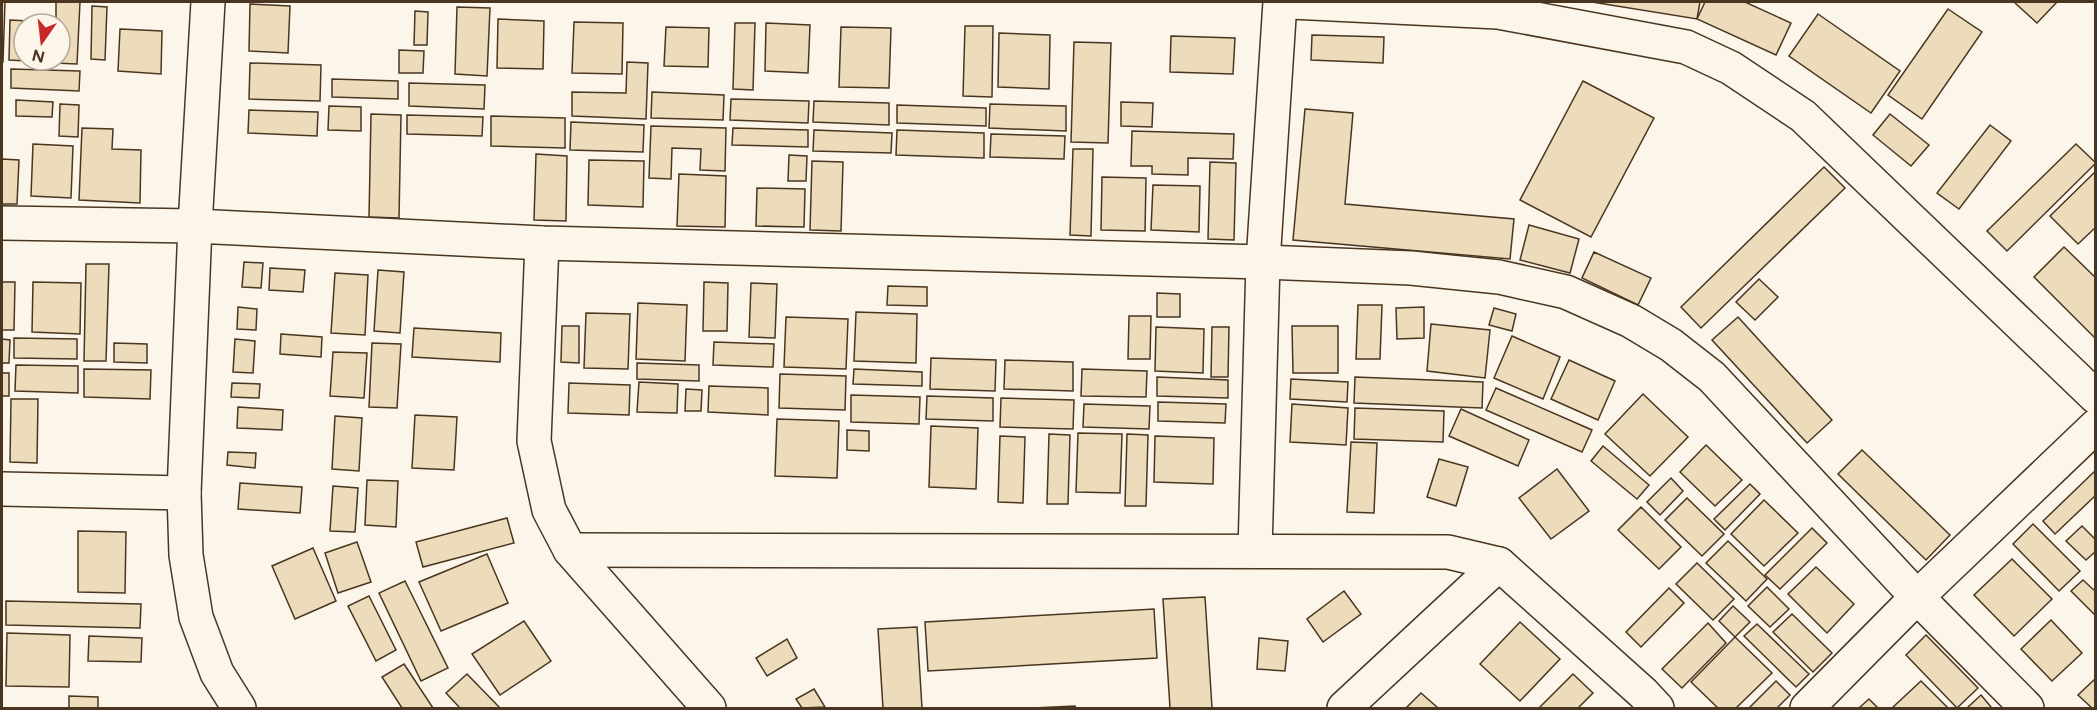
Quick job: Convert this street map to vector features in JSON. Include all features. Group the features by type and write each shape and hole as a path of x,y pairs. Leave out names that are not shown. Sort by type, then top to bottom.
{"street":[{"path":"208,2 195,226 184,493 186,555 196,617 217,673 239,708"},
{"path":"1255,550 1263,262 1280,2"},
{"path":"1291,2 1498,12 1686,47 1731,68 1803,116 2096,397"},
{"path":"2,223 195,226 542,243 1411,268 1499,277 1566,292 1630,321 1671,345 1712,377 1917,597 2027,708"},
{"path":"542,243 534,441 549,510 570,550 709,708"},
{"path":"1807,708 1917,597 2096,426"},
{"path":"2,489 184,493"},
{"path":"570,550 1448,552 1499,564 1657,708"},
{"path":"1344,708 1499,564"}],"building":[{"path":"2,2 5,2 3,62 2,62"},
{"path":"56,2 80,2 77,64 72,64 72,12 56,12"},
{"path":"1592,2 1700,2 1697,19"},
{"path":"1705,2 1745,2 1791,23 1776,55 1697,19"},
{"path":"2014,2 2057,2 2037,23"},
{"path":"250,4 290,6 288,53 249,51"},
{"path":"92,6 107,7 105,60 91,59"},
{"path":"457,7 490,8 487,76 455,74"},
{"path":"1948,9 1982,32 1922,119 1888,95"},
{"path":"415,11 428,12 427,45 414,45"},
{"path":"1818,14 1900,71 1871,113 1789,56"},
{"path":"498,19 544,21 543,69 497,68"},
{"path":"10,20 12,20 12,60 9,60"},
{"path":"574,22 623,23 622,74 572,73"},
{"path":"735,23 755,23 753,90 733,89"},
{"path":"766,23 810,25 808,73 765,71"},
{"path":"965,26 993,26 992,97 963,96"},
{"path":"666,27 709,28 708,67 664,66"},
{"path":"841,27 891,28 889,88 839,87"},
{"path":"120,29 162,31 161,74 118,71"},
{"path":"999,33 1050,35 1049,89 998,87"},
{"path":"1312,35 1384,37 1383,63 1311,60"},
{"path":"1171,36 1235,38 1233,74 1170,72"},
{"path":"1074,42 1111,43 1108,143 1071,142"},
{"path":"399,50 424,51 423,73 399,73"},
{"path":"627,62 648,63 646,119 572,116 572,92 626,93"},
{"path":"250,63 321,65 320,101 249,99"},
{"path":"11,69 12,72 80,71 79,91 11,88"},
{"path":"332,79 398,81 398,99 332,97"},
{"path":"1583,81 1654,118 1591,237 1520,200"},
{"path":"409,83 485,85 484,109 409,106"},
{"path":"652,92 724,95 723,120 651,118"},
{"path":"731,99 809,101 808,123 730,120"},
{"path":"16,100 53,102 52,117 16,116"},
{"path":"814,101 889,103 889,125 813,122"},
{"path":"1121,102 1153,103 1152,127 1121,126"},
{"path":"60,104 79,105 78,137 59,136"},
{"path":"990,104 1066,106 1066,131 989,128"},
{"path":"897,105 986,108 986,126 897,123"},
{"path":"329,106 361,107 361,131 328,130"},
{"path":"1305,109 1353,113 1345,204 1514,219 1510,259 1293,240"},
{"path":"249,110 318,112 317,136 248,133"},
{"path":"371,114 401,115 399,218 369,217"},
{"path":"1890,114 1929,145 1911,166 1873,135"},
{"path":"407,115 483,117 482,136 407,134"},
{"path":"491,116 565,118 565,148 491,146"},
{"path":"571,122 644,125 643,152 570,150"},
{"path":"1990,125 2011,141 1959,209 1937,193"},
{"path":"651,126 726,128 725,171 700,170 701,149 672,148 671,179 649,178"},
{"path":"82,128 113,129 112,149 141,150 140,203 79,200"},
{"path":"733,128 808,130 808,147 732,145"},
{"path":"814,130 892,133 891,153 813,151"},
{"path":"897,130 984,133 984,158 896,155"},
{"path":"1132,131 1234,134 1233,159 1188,158 1188,175 1152,174 1152,166 1131,166"},
{"path":"991,134 1065,136 1064,159 990,157"},
{"path":"33,144 73,146 71,198 31,196"},
{"path":"2076,144 2096,163 2007,251 1987,231"},
{"path":"1073,149 1093,149 1091,236 1070,235"},
{"path":"536,154 567,156 566,221 534,220"},
{"path":"789,155 807,156 806,181 788,181"},
{"path":"2,159 19,160 17,204 2,204"},
{"path":"589,160 644,161 643,207 588,205"},
{"path":"812,161 843,162 841,231 810,230"},
{"path":"1210,162 1236,163 1234,240 1208,239"},
{"path":"1824,167 1845,188 1701,328 1681,307"},
{"path":"2096,171 2096,227 2078,244 2050,216"},
{"path":"679,174 726,176 725,227 677,226"},
{"path":"1102,177 1146,178 1145,231 1101,230"},
{"path":"1153,185 1200,186 1199,232 1151,230"},
{"path":"757,188 805,189 804,227 756,226"},
{"path":"1529,225 1579,239 1570,273 1520,260"},
{"path":"2064,247 2096,278 2096,339 2034,277"},
{"path":"1594,252 1651,278 1638,305 1582,278"},
{"path":"244,262 263,263 261,288 242,287"},
{"path":"86,264 109,264 106,361 84,361"},
{"path":"270,268 305,270 303,292 269,290"},
{"path":"378,270 404,272 400,333 374,331"},
{"path":"335,273 368,275 365,335 331,333"},
{"path":"1759,279 1778,297 1755,320 1736,302"},
{"path":"2,282 15,282 14,330 2,330"},
{"path":"33,282 81,283 80,334 32,332"},
{"path":"704,282 728,283 727,331 703,331"},
{"path":"751,283 777,284 775,338 749,337"},
{"path":"888,286 927,287 927,306 887,305"},
{"path":"1157,293 1180,294 1180,317 1157,317"},
{"path":"638,303 687,305 685,361 636,359"},
{"path":"1358,305 1382,305 1380,359 1356,359"},
{"path":"238,307 257,309 256,330 237,329"},
{"path":"1424,307 1424,338 1397,339 1396,308"},
{"path":"1494,308 1516,314 1512,331 1489,325"},
{"path":"856,312 917,314 916,363 854,361"},
{"path":"586,313 630,314 628,369 584,368"},
{"path":"1129,316 1151,316 1150,359 1128,359"},
{"path":"786,317 848,319 846,369 784,367"},
{"path":"1738,317 1832,420 1807,443 1712,340"},
{"path":"1431,324 1490,330 1485,378 1427,371"},
{"path":"562,326 579,326 579,363 561,362"},
{"path":"1292,326 1338,326 1338,373 1293,373"},
{"path":"1156,327 1204,329 1203,373 1155,371"},
{"path":"1212,327 1229,327 1228,377 1211,377"},
{"path":"414,328 501,333 500,362 412,357"},
{"path":"281,334 322,337 321,357 280,354"},
{"path":"1512,336 1560,357 1543,399 1494,378"},
{"path":"14,338 77,339 77,359 14,358"},
{"path":"2,339 10,340 9,363 2,363"},
{"path":"235,339 255,341 253,373 233,372"},
{"path":"714,342 774,344 773,367 713,365"},
{"path":"114,343 147,344 147,363 114,362"},
{"path":"372,343 401,344 397,408 369,407"},
{"path":"333,352 367,353 364,398 330,396"},
{"path":"931,358 996,360 995,391 930,389"},
{"path":"1005,360 1073,362 1073,391 1004,389"},
{"path":"1569,360 1615,381 1598,420 1551,399"},
{"path":"637,363 699,365 699,381 637,379"},
{"path":"16,365 78,366 78,393 15,391"},
{"path":"84,369 151,370 150,399 84,397"},
{"path":"854,369 922,372 922,386 853,384"},
{"path":"1082,369 1147,371 1146,397 1081,396"},
{"path":"2,373 9,373 9,396 2,396"},
{"path":"780,374 846,376 845,410 779,408"},
{"path":"1157,377 1228,380 1228,398 1157,396"},
{"path":"1355,377 1483,382 1482,408 1354,403"},
{"path":"1291,379 1348,382 1347,402 1290,399"},
{"path":"639,382 678,384 677,413 637,412"},
{"path":"232,383 260,384 259,398 231,397"},
{"path":"569,383 630,385 629,415 568,413"},
{"path":"709,386 768,388 768,415 708,412"},
{"path":"1496,388 1592,430 1582,452 1486,410"},
{"path":"686,389 702,390 701,411 685,411"},
{"path":"1643,394 1688,437 1650,476 1605,434"},
{"path":"851,395 920,397 919,424 851,422"},
{"path":"927,396 993,398 993,421 926,419"},
{"path":"1001,398 1074,400 1073,429 1000,427"},
{"path":"11,399 38,399 37,463 10,462"},
{"path":"1158,402 1226,404 1225,423 1158,421"},
{"path":"1084,404 1150,406 1149,429 1083,427"},
{"path":"1292,404 1348,408 1346,445 1290,442"},
{"path":"238,407 283,410 282,430 237,428"},
{"path":"1355,408 1444,411 1443,442 1354,439"},
{"path":"1461,409 1529,440 1518,466 1449,436"},
{"path":"415,415 457,417 454,470 412,468"},
{"path":"335,416 362,418 359,471 332,469"},
{"path":"777,419 839,421 837,478 775,476"},
{"path":"931,426 978,428 976,489 929,487"},
{"path":"847,430 869,431 869,451 847,450"},
{"path":"1078,433 1122,434 1120,493 1076,492"},
{"path":"1049,434 1070,435 1068,504 1047,504"},
{"path":"1127,434 1148,435 1146,506 1125,506"},
{"path":"1000,436 1025,437 1023,503 998,502"},
{"path":"1155,436 1214,438 1213,484 1154,482"},
{"path":"1351,442 1377,443 1374,513 1347,512"},
{"path":"1706,445 1742,480 1715,506 1680,472"},
{"path":"1603,446 1649,485 1637,499 1591,461"},
{"path":"1862,450 1950,535 1926,560 1838,474"},
{"path":"228,452 256,453 255,468 227,465"},
{"path":"1439,459 1468,467 1456,506 1427,497"},
{"path":"1557,469 1589,511 1551,539 1519,498"},
{"path":"2096,470 2096,495 2055,534 2043,521"},
{"path":"1671,478 1683,491 1660,515 1647,502"},
{"path":"367,480 398,481 396,527 365,525"},
{"path":"240,483 302,487 300,513 238,509"},
{"path":"1750,484 1760,494 1725,530 1714,519"},
{"path":"333,486 358,488 355,532 330,531"},
{"path":"1687,498 1724,534 1702,556 1665,520"},
{"path":"1764,500 1798,533 1764,566 1731,534"},
{"path":"1641,507 1681,547 1659,569 1618,530"},
{"path":"507,518 514,543 423,567 416,542"},
{"path":"2033,524 2080,571 2059,591 2013,544"},
{"path":"2082,526 2096,540 2096,551 2086,560 2066,541"},
{"path":"1812,528 1827,543 1780,589 1765,575"},
{"path":"78,531 126,532 125,593 78,592"},
{"path":"1728,541 1767,579 1746,601 1706,563"},
{"path":"357,542 371,582 338,593 325,553"},
{"path":"313,548 336,601 295,619 272,566"},
{"path":"487,554 508,603 441,631 419,582"},
{"path":"2012,559 2052,599 2014,636 1974,595"},
{"path":"1697,563 1734,599 1713,620 1676,584"},
{"path":"1816,567 1854,604 1827,633 1788,594"},
{"path":"2083,580 2096,592 2096,616 2071,591"},
{"path":"405,581 448,668 421,681 379,593"},
{"path":"1767,587 1789,609 1770,627 1748,606"},
{"path":"1669,588 1684,603 1641,647 1626,632"},
{"path":"1344,591 1361,614 1323,642 1307,619"},
{"path":"369,596 396,650 376,661 348,606"},
{"path":"1205,597 1212,708 1170,708 1163,599"},
{"path":"6,601 141,604 140,628 6,625"},
{"path":"1733,606 1750,622 1735,637 1719,621"},
{"path":"1154,609 1157,658 928,671 925,622"},
{"path":"1792,614 1832,653 1813,672 1773,632"},
{"path":"2051,620 2082,653 2052,681 2021,649"},
{"path":"524,621 551,661 500,695 472,654"},
{"path":"1520,622 1560,659 1520,701 1480,664"},
{"path":"1708,623 1726,643 1682,688 1662,669"},
{"path":"1757,624 1809,674 1796,687 1744,636"},
{"path":"917,627 922,708 883,708 878,629"},
{"path":"7,633 70,635 69,687 6,686"},
{"path":"1926,635 1978,688 1957,708 1906,655"},
{"path":"89,636 142,638 141,662 88,661"},
{"path":"1735,637 1772,673 1736,708 1718,708 1691,682"},
{"path":"1259,638 1288,641 1285,671 1257,669"},
{"path":"787,639 797,658 767,676 756,658"},
{"path":"404,664 433,708 402,708 382,677"},
{"path":"467,674 500,708 460,708 446,693"},
{"path":"1573,674 1593,693 1578,708 1539,708"},
{"path":"2096,678 2096,708 2092,708 2078,695"},
{"path":"1776,681 1790,695 1777,708 1749,708"},
{"path":"1921,681 1948,708 1892,708"},
{"path":"814,689 825,707 802,708 796,699"},
{"path":"1421,693 1438,708 1406,708"},
{"path":"1981,695 1990,708 1967,708"},
{"path":"69,696 98,697 98,708 69,708"},
{"path":"1869,699 1878,708 1859,708"},
{"path":"1075,706 1076,708 1032,708"}]}
